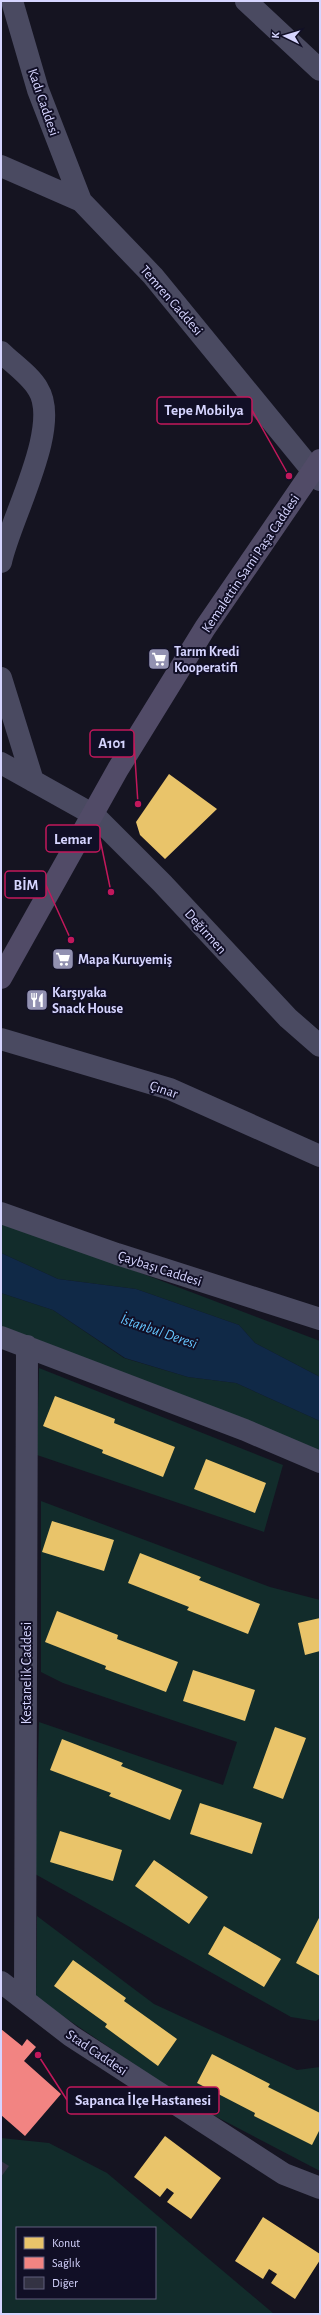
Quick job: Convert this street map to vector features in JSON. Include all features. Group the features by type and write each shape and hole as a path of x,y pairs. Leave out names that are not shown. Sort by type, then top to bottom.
{"main road":[{"name":"Kemalettin Sami Paşa Caddesi","path":"13,958 94,815 118,769 205,628 318,470"},
{"path":"1,978 13,958"},
{"path":"1,987 13,958"}],"street":[{"name":"Kadı Caddesi","path":"12,1 38,90 81,202"},
{"path":"246,1 320,70"},
{"name":"Temren Caddesi","path":"1,167 81,202 153,276 318,470"},
{"path":"1,352 38,389 44,406 44,422 40,448 1,562"},
{"path":"1,678 33,781"},
{"name":"Değirmen","path":"1,763 94,815 162,883 288,1018 320,1046"},
{"name":"Çınar","path":"1,1039 170,1089 320,1156"},
{"name":"Çaybaşı Caddesi","path":"1,1213 117,1254 320,1319"},
{"path":"1,1337 245,1430 320,1462"},
{"name":"Kestanelik Caddesi","path":"25,2000 27,1346"},
{"name":"Stad Caddesi","path":"1,1982 71,2036 284,2174 320,2188"}],"green space":[{"path":"1,1220 320,1341 320,1377 255,1343 239,1325 136,1289 58,1279 1,1253"},
{"path":"1,1293 53,1310 124,1358 188,1377 236,1383 320,1421 320,1451 1,1333"},
{"path":"39,1368 283,1465 264,1532 37,1455"},
{"path":"41,1501 270,1587 320,1600 320,2018 316,2021 291,2017 35,1874 39,1722 223,1785 237,1742 63,1683 41,1672"},
{"path":"37,1916 154,2004 297,2070 320,2067 320,2171 196,2106 36,1998"},
{"path":"1,2138 49,2143 107,2173 274,2314 1,2314"}],"water":[{"name":"İstanbul Deresi","path":"1,1253 58,1279 136,1289 239,1325 255,1343 320,1377 320,1421 236,1383 188,1377 125,1358 53,1310 1,1293"}],"building: Konut":[{"path":"169,774 217,809 165,859 140,835 136,822"},
{"path":"55,1396 115,1419 114,1423 175,1447 163,1477 102,1453 103,1450 43,1426"},
{"path":"206,1459 266,1483 255,1513 194,1489"},
{"path":"52,1521 114,1540 104,1571 42,1552"},
{"path":"140,1553 201,1577 199,1580 260,1604 248,1634 187,1610 189,1607 128,1583"},
{"path":"57,1611 118,1635 117,1639 178,1662 166,1692 105,1669 106,1666 45,1642"},
{"path":"320,1618 320,1651 305,1655 298,1623"},
{"path":"193,1670 255,1690 245,1721 183,1701"},
{"path":"275,1727 306,1738 283,1799 253,1788"},
{"path":"62,1739 123,1763 121,1766 182,1790 170,1820 109,1796 111,1793 50,1770"},
{"path":"200,1803 262,1823 252,1854 190,1834"},
{"path":"60,1831 122,1850 113,1881 50,1862"},
{"path":"154,1860 208,1897 189,1924 135,1886"},
{"path":"320,1916 320,1976 296,1963"},
{"path":"224,1926 281,1959 264,1987 208,1954"},
{"path":"73,1960 126,1998 124,2001 177,2039 158,2066 105,2027 107,2024 54,1986"},
{"path":"212,2054 270,2084 268,2087 320,2113 320,2129 312,2145 254,2116 255,2113 197,2083"},
{"path":"165,2136 221,2178 191,2219 167,2202 174,2193 167,2188 160,2197 134,2177"},
{"path":"263,2217 320,2254 320,2260 295,2299 271,2283 277,2274 269,2269 263,2279 235,2261"}],"building: Sağlık":[{"path":"1,2029 22,2046 27,2039 36,2047 24,2061 61,2094 25,2136 1,2115"}],"building: Diğer":[{"path":"1,2161 9,2166 1,2177"}],"place":[{"name":"Tepe Mobilya","path":"289,476"},
{"name":"Tarım Kredi Kooperatifi","path":"159,659"},
{"name":"A101","path":"138,804"},
{"name":"Lemar","path":"111,892"},
{"name":"BİM","path":"71,940"},
{"name":"Mapa Kuruyemiş","path":"63,959"},
{"name":"Karşıyaka Snack House","path":"37,1000"},
{"name":"Sapanca İlçe Hastanesi","path":"38,2055"}]}
